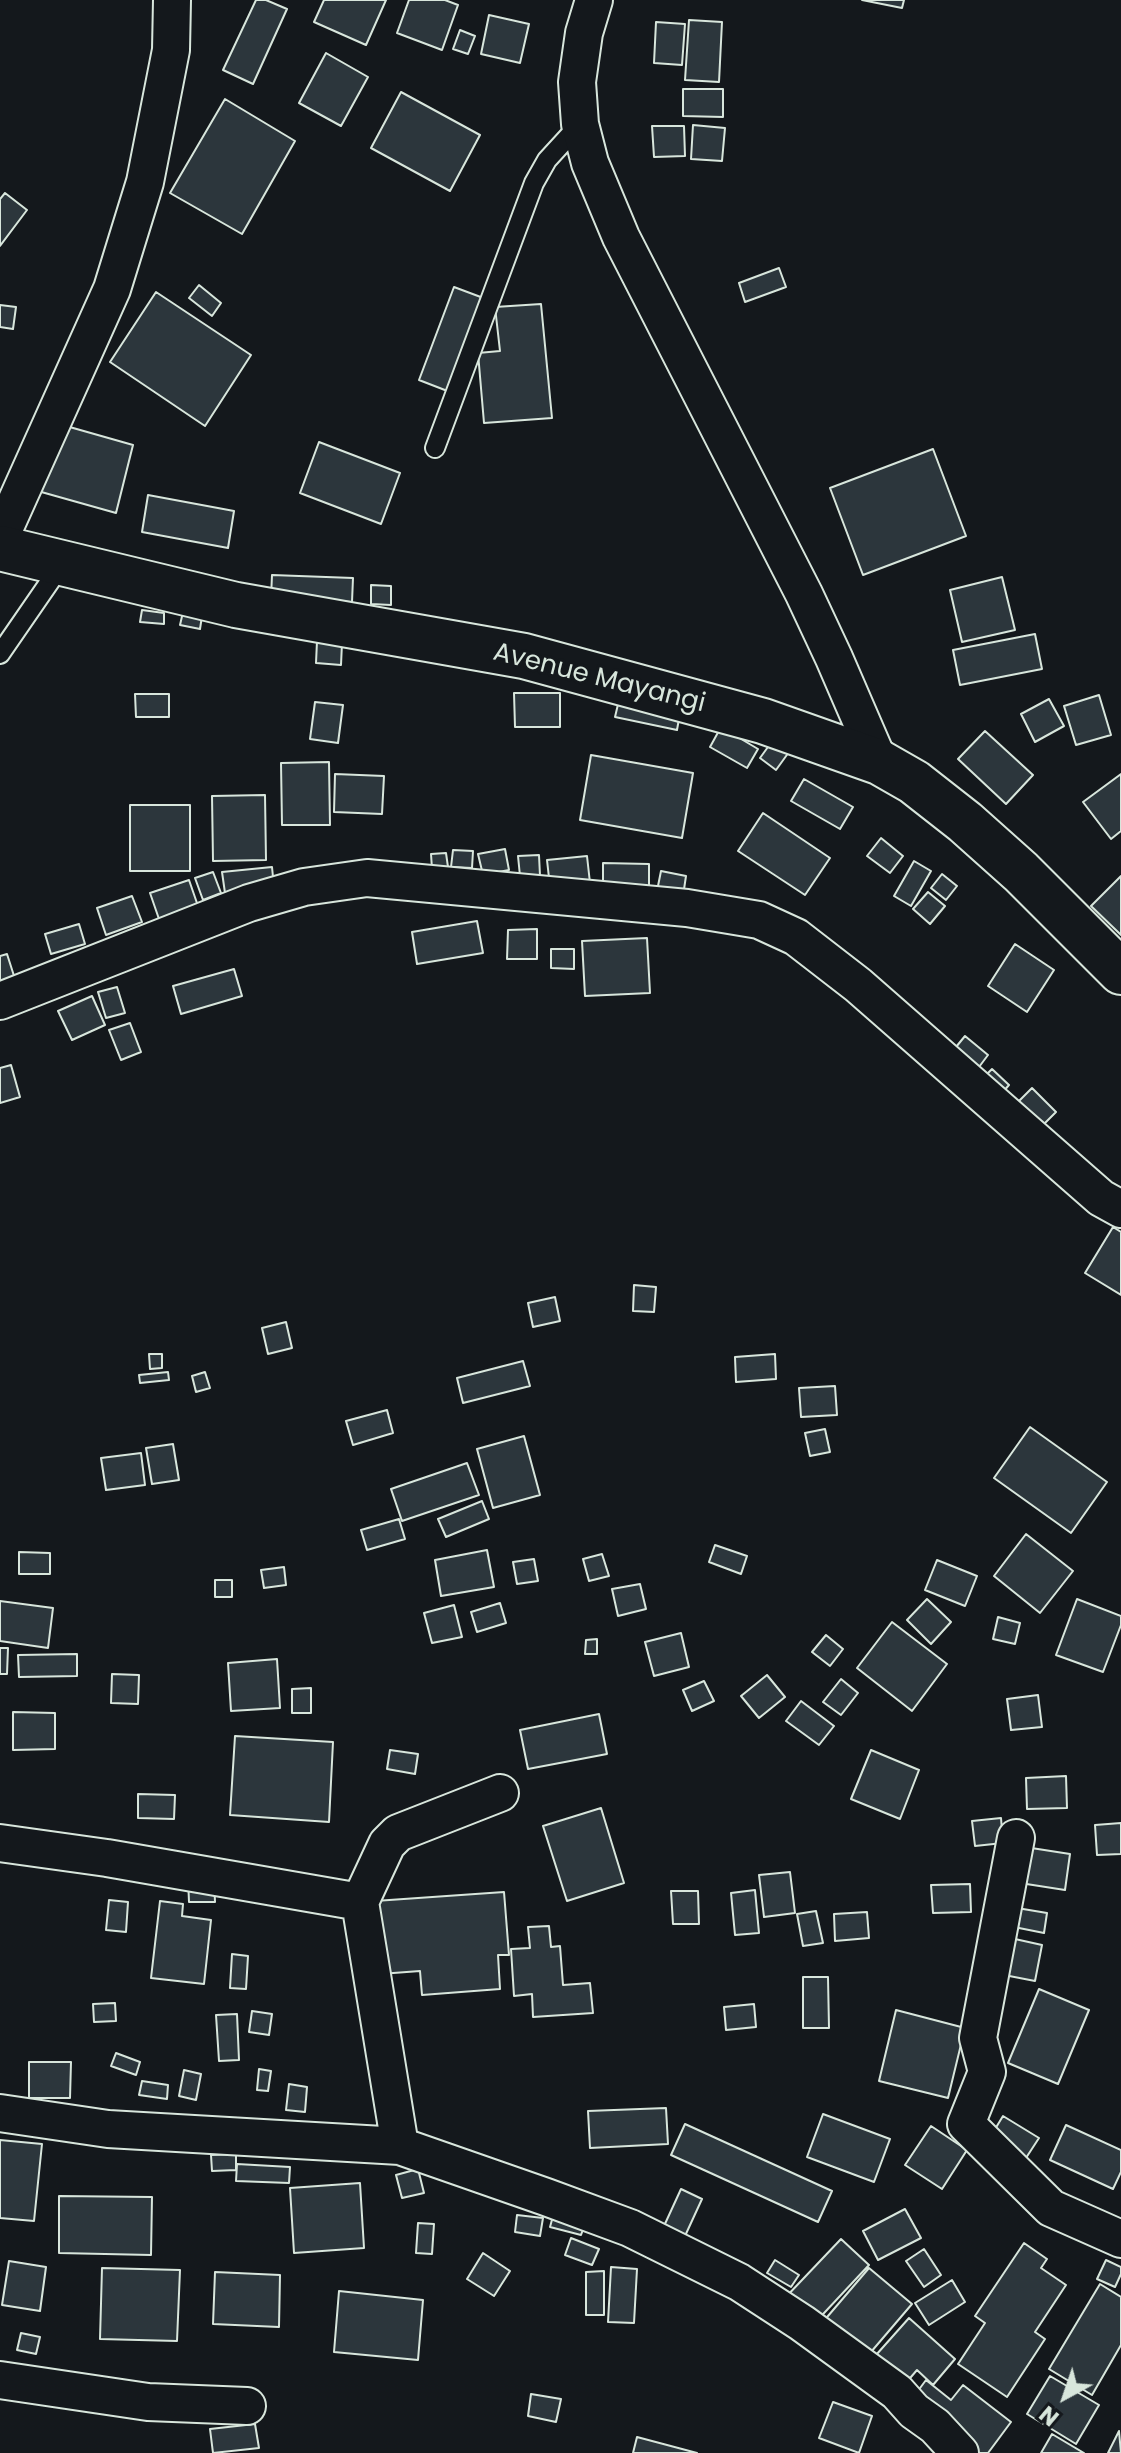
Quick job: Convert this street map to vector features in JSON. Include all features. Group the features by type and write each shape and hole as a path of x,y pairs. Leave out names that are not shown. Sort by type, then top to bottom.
{"street":[{"path":"0,538 112,289 145,182 171,50 172,0"},
{"path":"594,0 584,33 577,82 580,124 590,163 621,237 804,594 879,762"},
{"name":"Avenue Mayangi","path":"0,548 236,605 524,656 763,721 879,762 914,782 965,822 1021,872 1121,972"},
{"path":"0,1001 249,903 304,887 367,878 687,908 759,920 796,937 858,985 1101,1198 1121,1209"},
{"path":"400,2146 360,1902 387,1844 398,1833 500,1793"},
{"path":"1016,1838 978,2038 987,2072 966,2124 1051,2208 1121,2239"},
{"path":"0,1843 107,1858 360,1902"},
{"path":"0,2113 108,2129 400,2146 630,2228 739,2282 897,2392 960,2453"},
{"path":"0,2380 148,2402 247,2406"}],"lane":[{"path":"435,448 534,183 547,160 580,124"},
{"path":"0,654 62,564"}],"building":[{"path":"256,0 266,0 287,9 253,84 223,70"},
{"path":"324,0 386,0 366,45 314,22"},
{"path":"409,0 445,0 458,5 442,50 397,33"},
{"path":"862,0 904,0 902,8"},
{"path":"489,15 529,24 520,63 481,54"},
{"path":"689,20 722,22 719,82 685,80"},
{"path":"656,22 685,24 682,65 654,63"},
{"path":"460,30 475,36 468,54 453,49"},
{"path":"326,53 368,77 341,126 299,103"},
{"path":"683,89 723,89 723,117 683,116"},
{"path":"401,92 480,135 450,191 371,148"},
{"path":"225,99 295,141 242,234 170,193"},
{"path":"693,125 725,128 722,161 691,159"},
{"path":"652,126 684,126 685,156 654,157"},
{"path":"5,193 27,210 0,246 0,199"},
{"path":"779,268 786,287 745,302 739,283"},
{"path":"199,285 221,303 212,316 189,298"},
{"path":"454,287 486,299 450,392 419,380"},
{"path":"156,292 251,355 205,426 110,362"},
{"path":"541,304 552,418 484,423 478,353 500,351 495,307"},
{"path":"0,305 16,307 13,329 0,327"},
{"path":"38,418 133,445 116,513 20,486"},
{"path":"319,442 400,473 381,524 300,493"},
{"path":"933,449 966,536 863,575 830,488"},
{"path":"148,495 234,511 228,548 142,532"},
{"path":"272,575 353,578 352,602 271,598"},
{"path":"1002,577 1015,630 962,642 950,590"},
{"path":"371,585 391,586 391,605 371,604"},
{"path":"142,610 164,613 164,624 140,622"},
{"path":"183,612 202,616 200,629 180,625"},
{"path":"1035,634 1042,669 960,685 953,650"},
{"path":"317,641 342,643 341,665 316,663"},
{"path":"514,693 560,693 560,727 515,727"},
{"path":"135,694 169,694 169,717 136,717"},
{"path":"1099,695 1111,735 1076,745 1064,706"},
{"path":"1049,699 1064,726 1035,742 1021,714"},
{"path":"619,700 680,713 677,730 615,717"},
{"path":"315,702 343,705 338,743 310,739"},
{"path":"721,727 758,749 747,768 710,747"},
{"path":"985,731 1033,775 1006,804 958,759"},
{"path":"773,740 789,752 776,770 760,758"},
{"path":"591,755 693,773 682,838 580,820"},
{"path":"329,762 330,825 282,825 281,763"},
{"path":"335,774 384,776 382,814 334,812"},
{"path":"1121,774 1121,831 1111,839 1083,802"},
{"path":"804,779 853,807 840,829 791,801"},
{"path":"265,795 266,860 213,861 212,796"},
{"path":"130,805 190,805 190,871 130,871"},
{"path":"763,813 830,858 805,895 738,851"},
{"path":"881,838 903,856 890,873 867,856"},
{"path":"505,849 509,870 483,875 478,854"},
{"path":"453,850 473,851 472,868 451,867"},
{"path":"446,853 448,867 432,869 431,854"},
{"path":"539,855 540,876 520,876 518,856"},
{"path":"587,856 590,883 550,887 547,860"},
{"path":"914,861 931,871 911,906 894,896"},
{"path":"603,863 649,864 649,890 603,890"},
{"path":"272,867 274,887 225,893 222,872"},
{"path":"661,871 686,876 683,896 657,891"},
{"path":"213,872 221,893 203,900 195,878"},
{"path":"942,874 957,886 946,900 931,888"},
{"path":"1121,876 1121,935 1091,906"},
{"path":"189,880 198,906 159,919 150,893"},
{"path":"928,892 945,906 930,924 913,909"},
{"path":"132,896 142,922 106,935 97,908"},
{"path":"477,921 483,953 417,964 412,932"},
{"path":"79,924 85,944 51,954 45,934"},
{"path":"537,929 537,959 507,959 508,930"},
{"path":"647,938 650,993 585,996 582,941"},
{"path":"1015,944 1054,970 1027,1012 988,986"},
{"path":"551,949 574,949 574,969 551,968"},
{"path":"7,954 15,979 0,984 0,956"},
{"path":"234,969 242,996 181,1014 173,986"},
{"path":"117,987 125,1013 106,1018 98,992"},
{"path":"92,996 105,1025 72,1040 58,1011"},
{"path":"130,1023 141,1052 121,1060 109,1030"},
{"path":"965,1036 988,1055 979,1067 956,1047"},
{"path":"11,1065 20,1097 0,1103 0,1068"},
{"path":"992,1069 1009,1085 1002,1093 984,1077"},
{"path":"1032,1088 1056,1112 1043,1125 1019,1101"},
{"path":"1113,1227 1121,1232 1121,1295 1085,1273"},
{"path":"634,1285 656,1287 654,1312 633,1311"},
{"path":"555,1297 560,1321 533,1327 528,1303"},
{"path":"286,1322 292,1348 268,1354 262,1328"},
{"path":"149,1354 162,1354 162,1368 150,1369"},
{"path":"775,1354 776,1379 736,1382 735,1357"},
{"path":"523,1361 530,1386 463,1403 457,1378"},
{"path":"168,1372 169,1380 140,1383 139,1375"},
{"path":"205,1372 210,1388 196,1392 192,1376"},
{"path":"835,1386 837,1415 801,1417 799,1388"},
{"path":"387,1410 393,1433 353,1445 346,1421"},
{"path":"1030,1427 1107,1482 1071,1533 994,1478"},
{"path":"825,1429 830,1452 810,1456 805,1433"},
{"path":"524,1436 540,1495 493,1508 477,1449"},
{"path":"173,1444 179,1480 152,1484 146,1448"},
{"path":"141,1453 145,1485 106,1490 101,1458"},
{"path":"467,1463 479,1495 402,1521 391,1489"},
{"path":"482,1501 489,1519 446,1537 438,1519"},
{"path":"399,1519 405,1539 367,1550 361,1530"},
{"path":"1026,1534 1073,1571 1040,1613 994,1576"},
{"path":"715,1545 747,1556 741,1574 709,1562"},
{"path":"487,1550 494,1587 441,1596 435,1560"},
{"path":"19,1552 50,1553 50,1574 19,1574"},
{"path":"602,1554 609,1576 589,1581 583,1559"},
{"path":"534,1559 538,1581 517,1584 513,1562"},
{"path":"937,1560 977,1576 965,1606 925,1590"},
{"path":"284,1567 286,1585 264,1588 261,1570"},
{"path":"215,1580 232,1580 232,1597 215,1597"},
{"path":"640,1584 646,1609 618,1616 612,1589"},
{"path":"927,1599 951,1622 931,1644 907,1620"},
{"path":"1077,1599 1121,1616 1121,1625 1103,1672 1056,1655"},
{"path":"0,1601 53,1608 48,1648 0,1641"},
{"path":"500,1603 506,1623 477,1632 471,1612"},
{"path":"454,1605 462,1637 432,1643 424,1613"},
{"path":"998,1617 1020,1623 1015,1644 993,1639"},
{"path":"892,1622 947,1664 912,1711 857,1668"},
{"path":"681,1633 689,1667 654,1676 645,1642"},
{"path":"826,1635 843,1649 830,1666 812,1652"},
{"path":"597,1639 597,1654 585,1654 586,1640"},
{"path":"0,1648 8,1648 7,1674 0,1674"},
{"path":"77,1654 77,1676 19,1677 18,1655"},
{"path":"277,1659 280,1708 231,1711 228,1663"},
{"path":"112,1674 139,1675 138,1704 111,1703"},
{"path":"767,1675 785,1697 759,1718 741,1696"},
{"path":"841,1679 858,1693 841,1715 823,1702"},
{"path":"704,1681 714,1701 692,1711 683,1690"},
{"path":"311,1688 311,1713 292,1713 292,1689"},
{"path":"1038,1695 1042,1727 1011,1730 1007,1699"},
{"path":"801,1701 834,1726 819,1745 786,1721"},
{"path":"13,1712 55,1713 55,1749 13,1750"},
{"path":"599,1714 607,1754 528,1769 520,1730"},
{"path":"235,1736 333,1742 329,1822 230,1815"},
{"path":"390,1750 418,1754 415,1774 387,1769"},
{"path":"871,1750 919,1770 900,1819 851,1799"},
{"path":"1066,1776 1067,1808 1027,1809 1026,1778"},
{"path":"138,1794 175,1795 174,1819 138,1818"},
{"path":"601,1808 624,1883 567,1901 543,1826"},
{"path":"1001,1818 1003,1843 975,1846 972,1821"},
{"path":"1121,1823 1121,1854 1097,1855 1095,1825"},
{"path":"1025,1847 1070,1854 1065,1890 1020,1883"},
{"path":"790,1872 795,1913 764,1917 759,1875"},
{"path":"188,1878 214,1878 215,1902 189,1902"},
{"path":"970,1884 971,1912 933,1913 931,1885"},
{"path":"755,1890 759,1933 735,1935 731,1893"},
{"path":"671,1891 698,1891 699,1924 673,1924"},
{"path":"504,1892 509,1955 498,1955 500,1989 422,1995 420,1971 380,1974 375,1901"},
{"path":"109,1900 128,1902 126,1932 106,1930"},
{"path":"160,1901 183,1904 182,1916 211,1920 204,1984 151,1978"},
{"path":"1017,1908 1047,1913 1044,1933 1014,1927"},
{"path":"816,1911 823,1943 803,1946 797,1914"},
{"path":"867,1912 869,1938 835,1941 834,1914"},
{"path":"549,1926 551,1947 560,1946 563,1985 590,1983 593,2013 533,2017 532,1994 514,1996 511,1949 530,1948 528,1927"},
{"path":"1006,1937 1042,1945 1035,1981 999,1974"},
{"path":"232,1954 248,1956 246,1989 230,1988"},
{"path":"803,1977 828,1977 829,2028 803,2028"},
{"path":"1039,1989 1089,2010 1058,2084 1008,2063"},
{"path":"115,2003 116,2021 94,2022 93,2004"},
{"path":"754,2004 756,2027 726,2030 724,2007"},
{"path":"896,2010 965,2028 948,2098 879,2081"},
{"path":"252,2011 272,2014 269,2035 249,2032"},
{"path":"237,2014 239,2060 219,2061 216,2015"},
{"path":"116,2053 140,2062 136,2075 111,2066"},
{"path":"29,2062 71,2062 70,2098 29,2098"},
{"path":"259,2069 271,2071 268,2091 257,2090"},
{"path":"184,2070 201,2074 196,2100 179,2096"},
{"path":"142,2081 168,2085 167,2099 139,2095"},
{"path":"289,2084 307,2087 305,2112 286,2110"},
{"path":"666,2108 668,2144 590,2148 588,2111"},
{"path":"823,2114 890,2139 874,2182 807,2157"},
{"path":"1003,2116 1039,2138 1024,2161 989,2139"},
{"path":"685,2124 832,2191 818,2222 671,2155"},
{"path":"1066,2125 1121,2150 1121,2172 1113,2189 1050,2160"},
{"path":"931,2126 967,2150 942,2189 905,2165"},
{"path":"0,2140 42,2144 34,2221 0,2218"},
{"path":"236,2154 236,2170 212,2171 211,2155"},
{"path":"237,2164 290,2167 289,2183 236,2181"},
{"path":"418,2169 424,2193 402,2198 396,2175"},
{"path":"360,2183 364,2248 294,2253 290,2188"},
{"path":"681,2189 702,2199 685,2236 664,2226"},
{"path":"59,2196 152,2197 151,2255 59,2253"},
{"path":"905,2209 921,2238 878,2260 863,2231"},
{"path":"517,2215 543,2218 540,2236 515,2232"},
{"path":"553,2216 585,2224 581,2235 550,2227"},
{"path":"418,2223 434,2224 432,2254 416,2253"},
{"path":"571,2238 599,2249 592,2265 565,2255"},
{"path":"841,2239 869,2265 811,2327 783,2300"},
{"path":"1024,2243 1047,2259 1041,2268 1066,2285 1035,2332 1045,2339 1007,2397 958,2364 985,2323 975,2316"},
{"path":"924,2249 941,2275 924,2287 906,2261"},
{"path":"483,2253 510,2271 494,2296 467,2279"},
{"path":"775,2260 799,2275 791,2287 767,2273"},
{"path":"1106,2260 1121,2267 1115,2287 1097,2279"},
{"path":"9,2261 46,2267 40,2311 2,2305"},
{"path":"611,2267 637,2269 634,2323 608,2322"},
{"path":"102,2268 180,2270 177,2341 100,2339"},
{"path":"869,2268 912,2304 865,2359 822,2323"},
{"path":"604,2271 604,2315 586,2315 586,2272"},
{"path":"215,2272 280,2275 279,2327 213,2324"},
{"path":"952,2280 965,2302 929,2325 915,2303"},
{"path":"1100,2284 1121,2297 1121,2345 1092,2395 1049,2369"},
{"path":"339,2291 423,2300 418,2360 334,2352"},
{"path":"909,2318 955,2359 933,2385 917,2370 899,2391 868,2364"},
{"path":"21,2333 40,2337 36,2354 17,2350"},
{"path":"1050,2376 1099,2405 1076,2444 1027,2414"},
{"path":"926,2380 951,2400 963,2385 1011,2422 988,2453 972,2453 909,2403"},
{"path":"531,2394 561,2399 556,2422 528,2416"},
{"path":"833,2402 872,2416 859,2453 819,2438"},
{"path":"255,2424 259,2448 213,2453 210,2429"},
{"path":"1119,2431 1121,2453 1108,2453"},
{"path":"1052,2434 1084,2453 1041,2453"},
{"path":"637,2437 697,2453 633,2453"}]}
